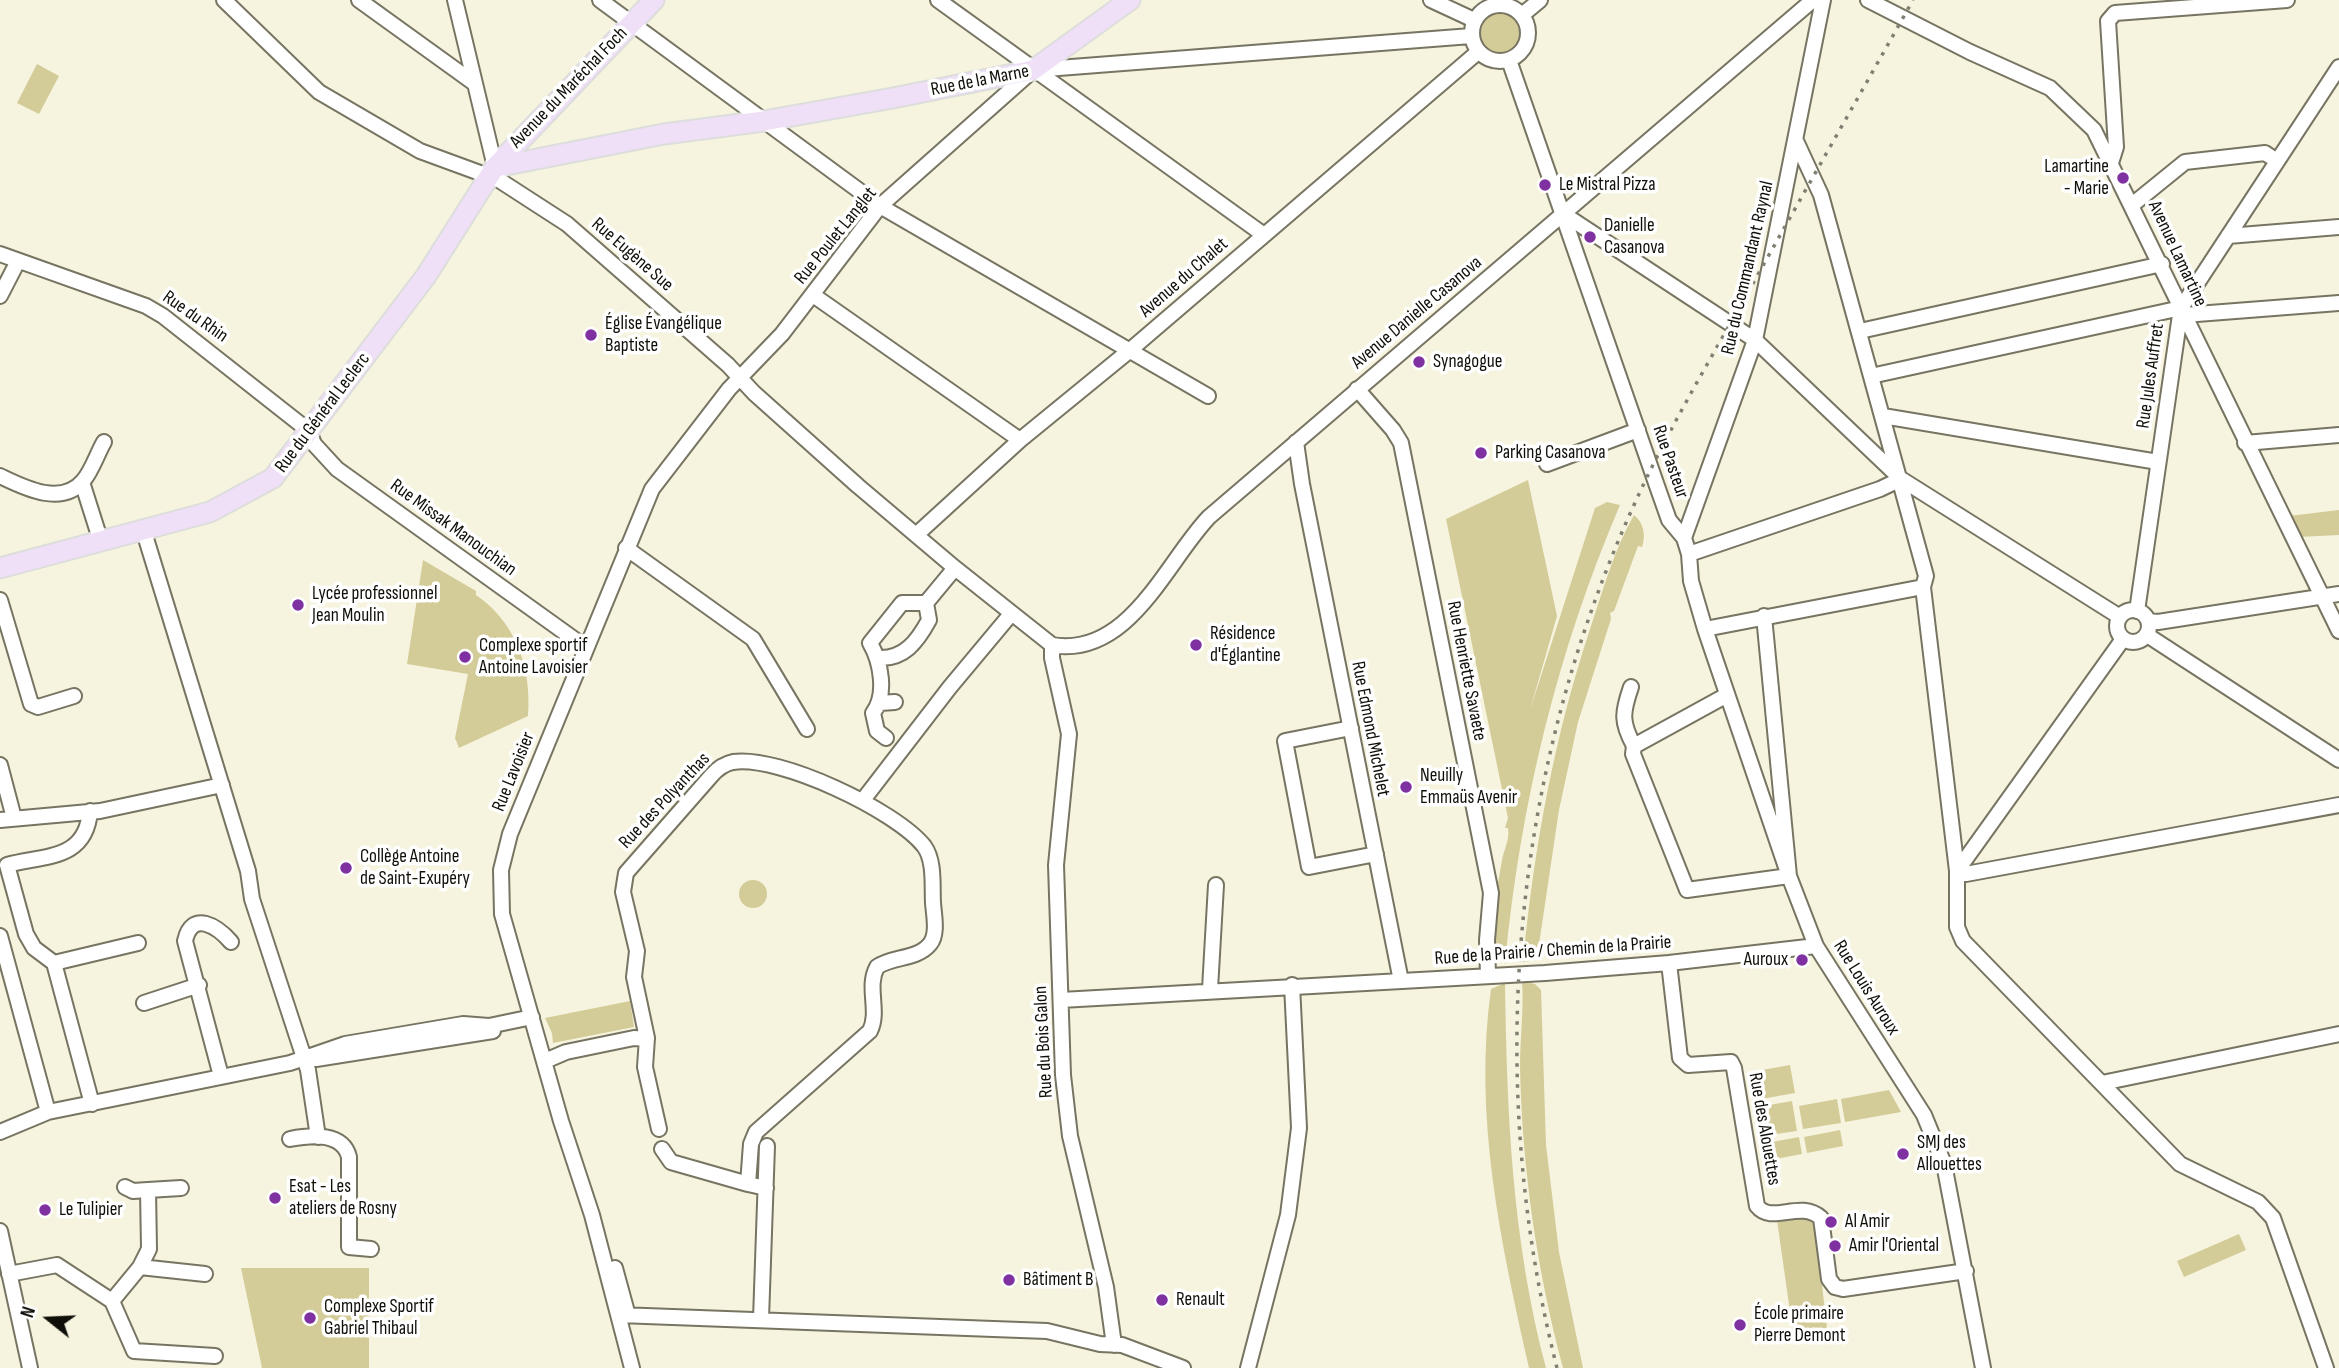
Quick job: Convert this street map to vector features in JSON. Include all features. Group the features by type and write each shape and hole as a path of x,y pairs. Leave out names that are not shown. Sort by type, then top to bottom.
{"main road":[{"name":"Avenue du Maréchal Foch","path":"491,173 654,0"},
{"path":"1033,70 1130,0"},
{"name":"Rue de la Marne","path":"491,173 664,134 764,121 988,81 1033,70"},
{"name":"Rue du Général Leclerc","path":"0,568 144,532 210,512 273,478 426,276 491,173"}],"street":[{"name":"Rue Eugène Sue","path":"224,0 319,93 404,144 491,173 567,224 728,365 785,423 955,568 1052,645"},
{"path":"359,0 474,83"},
{"path":"455,0 491,173"},
{"path":"600,0 880,206 1208,396"},
{"path":"938,0 1264,235"},
{"path":"1431,0 1474,20"},
{"path":"1521,15 1541,0"},
{"name":"Avenue Danielle Casanova","path":"1052,645 1066,647 1094,640 1135,612 1201,526 1357,389 1813,0"},
{"name":"Rue du Commandant Raynal","path":"1684,538 1755,340 1823,0"},
{"name":"Avenue Lamartine","path":"1868,0 1969,52 2050,88 2095,130 2162,264 2245,443 2339,631"},
{"path":"2111,163 2116,147 2108,21 2115,13 2287,0"},
{"path":"1490,3 1508,6 1521,15 1526,23 1527,41 1517,55 1509,60 1493,61 1478,51 1471,36 1474,20 1490,3"},
{"name":"Rue de la Marne","path":"1033,70 1471,36"},
{"name":"Avenue du Chalet","path":"916,535 1020,440 1129,351 1478,51"},
{"name":"Rue Pasteur","path":"1509,60 1669,520 1684,538 1689,554 1691,581 1705,629 1789,876"},
{"name":"Rue Jules Auffret","path":"2144,622 2158,462 2182,311 2339,67"},
{"name":"Rue Poulet Langlet","path":"739,378 753,366 813,295 880,206 1033,70"},
{"path":"1796,141 1817,184 1901,478 1926,576 1923,587 1957,871 1957,927 1963,941 2180,1164 2258,1202 2273,1218 2324,1363 2339,1358"},
{"path":"2132,205 2185,162 2265,152 2277,160"},
{"path":"1562,213 1755,340 1901,478 2120,617"},
{"path":"2228,236 2339,228"},
{"name":"Rue du Rhin","path":"0,254 146,306 210,350 309,431"},
{"path":"0,296 18,261"},
{"path":"1860,331 2162,264"},
{"path":"813,295 1020,440"},
{"path":"1871,376 2182,311 2339,303"},
{"name":"Rue Lavoisier","path":"739,378 648,496 515,820 502,864 502,914 533,1021 551,1059 561,1121 623,1315 761,1319"},
{"name":"Rue Henriette Savaete","path":"1357,389 1394,430 1401,443 1491,893 1488,976"},
{"path":"1883,416 2158,462"},
{"path":"1547,464 1638,430"},
{"name":"Rue Missak Manouchian","path":"309,431 314,444 337,469 586,647"},
{"path":"2245,443 2339,435"},
{"path":"0,475 41,494 66,491 82,482 104,442"},
{"name":"Rue Edmond Michelet","path":"1296,442 1302,484 1401,981"},
{"name":"Rue Edmond Michelet","path":"1282,454 1302,484"},
{"path":"1689,554 1880,489 1901,478"},
{"path":"82,482 100,542"},
{"path":"144,532 248,871 252,899 304,1059 318,1137"},
{"path":"626,548 753,639 807,729"},
{"path":"879,658 895,658 905,653 929,621 926,603 955,568"},
{"path":"1705,629 1923,587"},
{"path":"2144,622 2339,594"},
{"path":"0,600 31,704 38,708 74,696"},
{"path":"886,737 877,731 873,713 888,703 879,658 870,643 898,607 907,601 926,603"},
{"path":"2144,622 2135,642 2123,639 2117,630 2120,617 2127,611 2144,622 2339,760"},
{"path":"863,800 950,687 1011,614"},
{"name":"Rue Louis Auroux","path":"1764,616 1789,876 1816,946 1924,1115 1944,1164 1983,1368"},
{"path":"1957,871 2123,639"},
{"name":"Rue du Bois Galon","path":"1052,645 1052,659 1069,734 1056,865 1062,1074 1070,1136 1105,1287 1114,1345"},
{"path":"1631,687 1625,705 1623,726 1634,747 1633,754 1687,890 1789,876"},
{"path":"1634,747 1727,695"},
{"path":"1350,728 1285,741 1308,867 1376,853"},
{"name":"Rue des Polyanthas","path":"659,1129 645,1067 645,1040 635,977 637,951 623,891 624,879 630,867 711,776 726,764 744,762 814,778 863,800 919,841 927,851 931,863 933,940 922,951 877,967 873,975 875,1016 870,1031 756,1132 751,1144 748,1184"},
{"path":"0,765 7,819 90,811 222,785"},
{"path":"1957,871 1966,874 2339,805"},
{"path":"90,811 89,827 81,842 72,849 7,865 26,934 34,948 54,963 92,1104"},
{"path":"1210,989 1216,885"},
{"path":"221,1076 199,985 185,941 187,934 194,927 209,923 217,926 231,942"},
{"path":"0,936 48,1112"},
{"path":"54,963 138,943"},
{"name":"Rue de la Prairie / Chemin de la Prairie","path":"1061,1000 1210,989 1488,976 1669,963 1816,946"},
{"name":"Rue des Alouettes","path":"1669,963 1680,1058 1688,1065 1723,1061 1731,1062 1734,1068 1757,1206 1761,1211 1768,1213 1805,1209 1821,1218 1829,1279 1835,1287 1843,1289 1966,1271"},
{"path":"144,1003 199,985"},
{"path":"1248,1368 1288,1215 1299,1128 1292,985"},
{"path":"0,1132 48,1112 304,1059 332,1058 533,1021"},
{"path":"2102,1083 2339,1034"},
{"path":"551,1059 580,1049 635,1038 645,1040"},
{"path":"290,1139 334,1139 347,1151 349,1247 371,1248"},
{"path":"767,1146 761,1319 1047,1331 1114,1345 1183,1368"},
{"path":"662,1149 671,1162 766,1188"},
{"path":"125,1187 133,1191 181,1188"},
{"path":"112,1301 140,1267 149,1249 148,1190"},
{"path":"0,1231 30,1368"},
{"path":"9,1274 57,1265 112,1301 134,1351 215,1356"},
{"path":"140,1267 205,1274"}],"shaded area":[{"path":"1500,12 1515,18 1521,33 1515,48 1500,54 1485,48 1479,33 1485,18"},
{"path":"37,64 59,76 39,114 17,103"},
{"path":"1528,480 1557,616 1530,710 1595,508 1607,502 1620,505 1578,616 1544,730 1520,846 1505,964 1495,941 1494,914 1508,837 1508,828 1505,828 1508,818 1446,519"},
{"path":"2339,510 2339,535 2299,537 2289,516"},
{"path":"1634,515 1642,526 1643,543 1642,547 1638,546 1614,611 1610,613 1611,619 1578,722 1559,810 1538,951 1535,960 1523,962 1547,793 1566,711 1609,571"},
{"name":"Complexe sportif Antoine Lavoisier","path":"423,560 476,591 476,595 502,619 524,664 529,698 528,716 459,748 455,738 468,674 407,664"},
{"path":"753,880 763,884 767,894 763,904 753,908 743,904 739,894 743,884"},
{"path":"1522,981 1535,984 1541,990 1546,1145 1559,1252 1583,1368 1563,1368 1532,1219 1521,1105"},
{"path":"1505,983 1507,1081 1519,1225 1546,1368 1529,1368 1493,1180 1485,1084 1486,1037 1491,989"},
{"path":"630,1001 634,1027 553,1043 545,1018"},
{"path":"1790,1065 1795,1093 1756,1100 1751,1072"},
{"path":"1889,1090 1901,1112 1845,1122 1841,1099"},
{"path":"1837,1099 1841,1123 1803,1129 1799,1106"},
{"path":"1792,1101 1797,1131 1763,1136 1758,1107"},
{"path":"1840,1130 1843,1146 1807,1153 1804,1137"},
{"path":"1799,1137 1802,1154 1770,1160 1767,1143"},
{"path":"1801,1216 1815,1224 1828,1337 1794,1340 1777,1220"},
{"path":"2239,1234 2246,1250 2184,1277 2177,1261"},
{"name":"Complexe Sportif Gabriel Thibaul","path":"241,1268 369,1268 369,1368 262,1368"}],"railway":[{"path":"1557,1368 1534,1258 1521,1147 1517,1035 1523,924 1538,814 1562,705 1596,598 1651,468 1913,0"}],"place":[{"name":"Lamartine - Marie","path":"2123,178"},
{"name":"Le Mistral Pizza","path":"1545,185"},
{"name":"Danielle Casanova","path":"1590,237"},
{"name":"Église Évangélique Baptiste","path":"591,335"},
{"name":"Synagogue","path":"1419,362"},
{"name":"Parking Casanova","path":"1481,453"},
{"name":"Lycée professionnel Jean Moulin","path":"298,605"},
{"name":"Résidence d'Églantine","path":"1196,645"},
{"name":"Complexe sportif Antoine Lavoisier","path":"465,657"},
{"name":"Neuilly Emmaüs Avenir","path":"1406,787"},
{"name":"Collège Antoine de Saint-Exupéry","path":"346,868"},
{"name":"Auroux","path":"1802,960"},
{"name":"SMJ des Allouettes","path":"1903,1154"},
{"name":"Esat - Les ateliers de Rosny","path":"275,1198"},
{"name":"Le Tulipier","path":"45,1210"},
{"name":"Al Amir","path":"1831,1222"},
{"name":"Amir l'Oriental","path":"1835,1246"},
{"name":"Bâtiment B","path":"1009,1280"},
{"name":"Renault","path":"1162,1300"},
{"name":"Complexe Sportif Gabriel Thibaul","path":"310,1318"},
{"name":"École primaire Pierre Demont","path":"1740,1325"}]}
